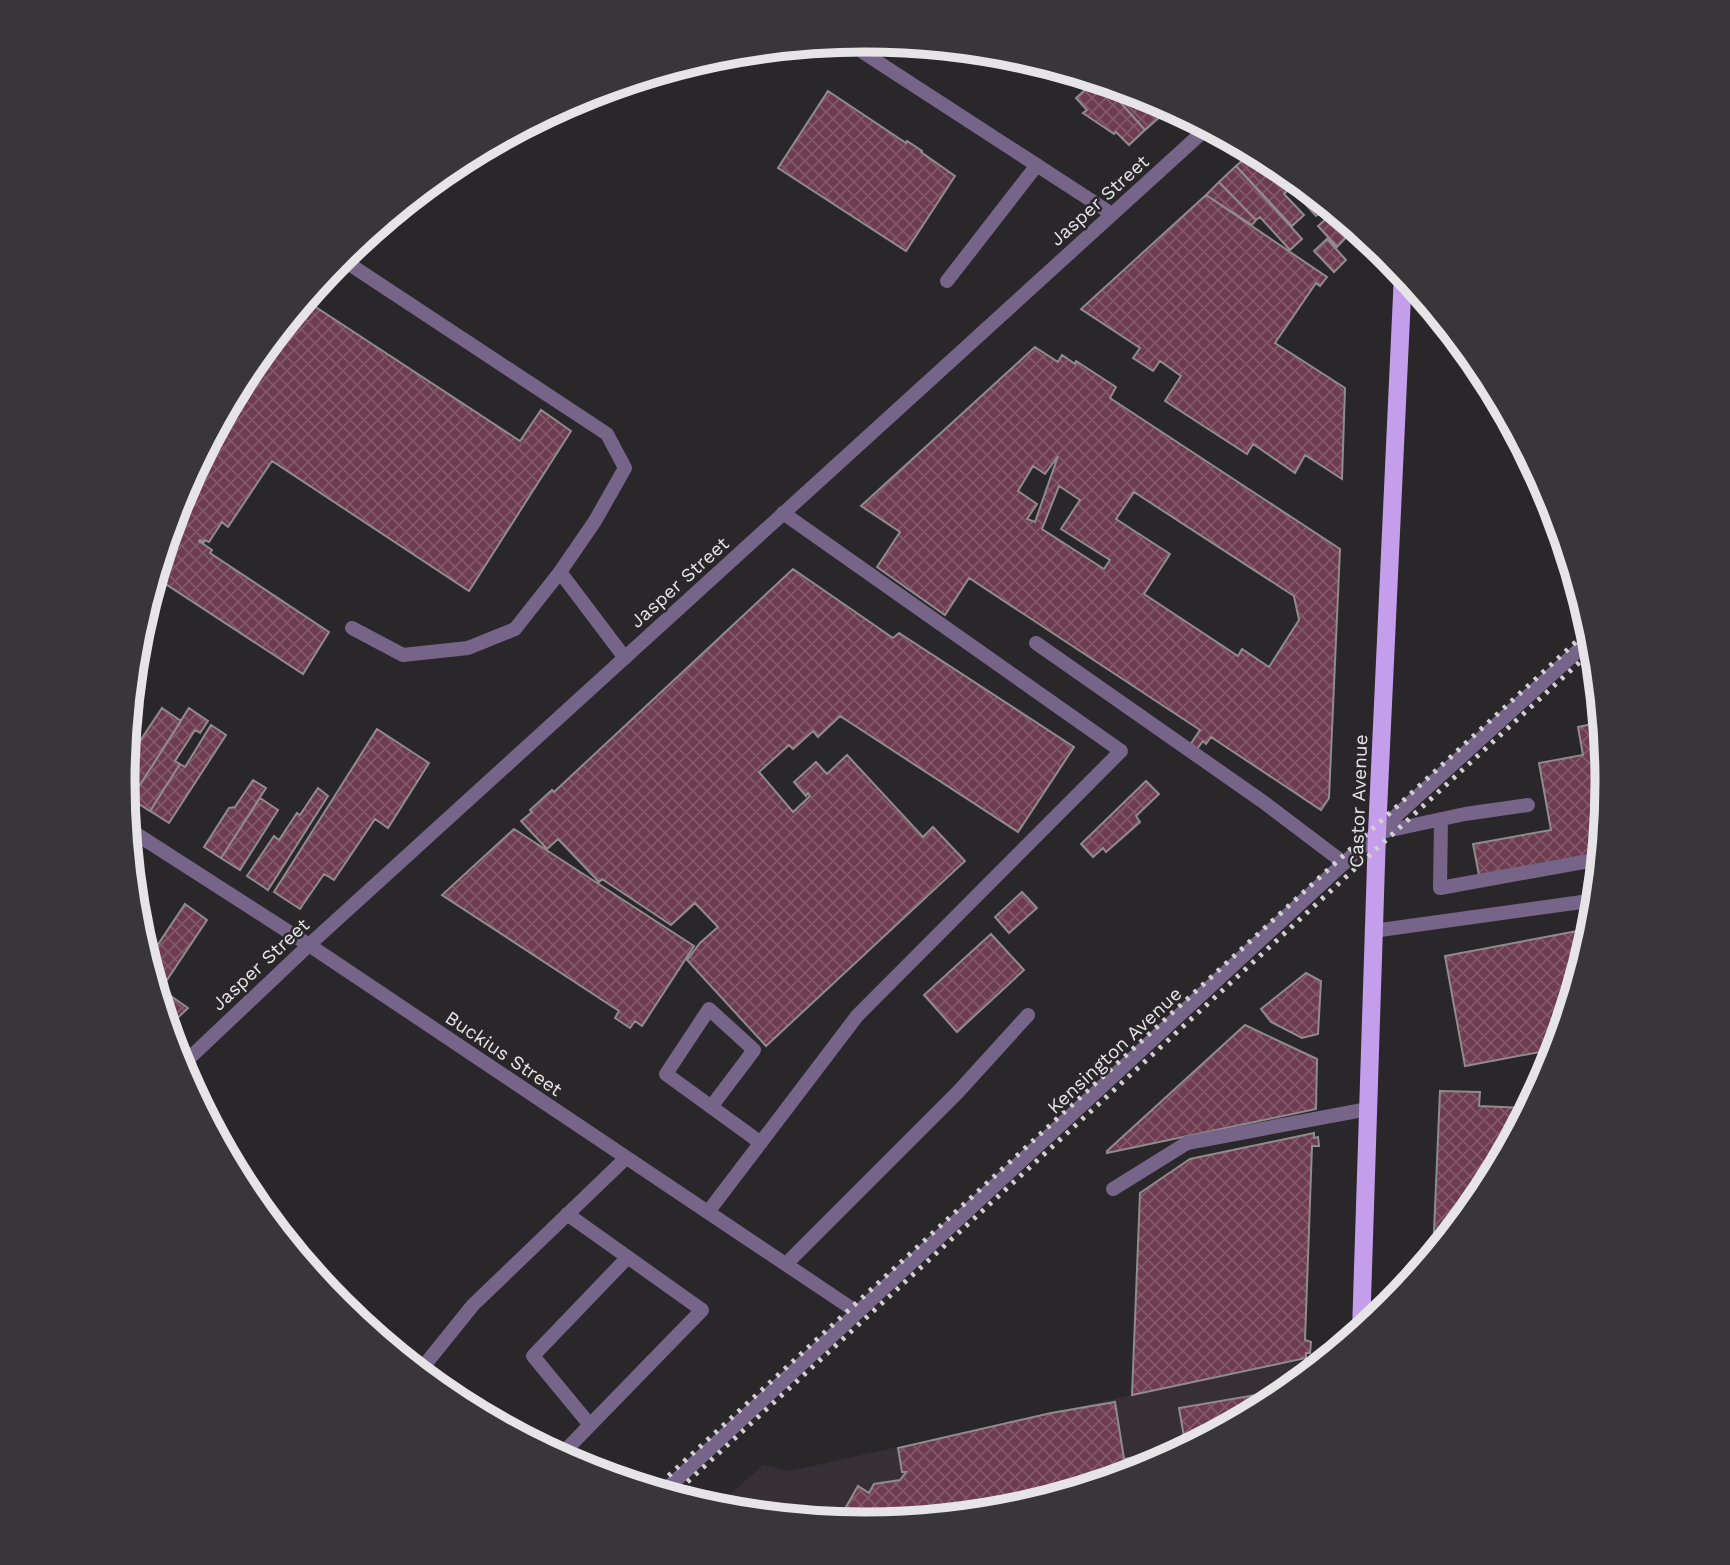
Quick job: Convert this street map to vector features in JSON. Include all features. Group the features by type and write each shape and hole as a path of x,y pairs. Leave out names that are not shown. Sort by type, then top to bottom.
{"main road":[{"name":"Castor Avenue","path":"1361,1317 1373,931 1402,289"}],"street":[{"path":"864,53 1112,214"},
{"name":"Jasper Street","path":"189,1058 309,945 1200,134"},
{"path":"947,281 1037,165"},
{"path":"350,265 607,434 625,468 595,521 561,572 515,629 468,648 403,655 352,628"},
{"path":"708,1212 857,1016 1121,751 783,513"},
{"path":"561,572 625,658"},
{"path":"1036,643 1262,801 1344,863"},
{"name":"Kensington Avenue","path":"670,1486 1582,647"},
{"path":"1377,833 1528,805"},
{"path":"1441,819 1440,888 1590,861"},
{"name":"Buckius Street","path":"137,835 309,945 857,1312"},
{"path":"1373,931 1585,903"},
{"path":"711,1107 754,1050 709,1009 666,1074 711,1107 761,1143"},
{"path":"786,1264 958,1092 1028,1016"},
{"path":"1113,1189 1187,1143 1368,1109"},
{"path":"425,1365 473,1305 626,1158"},
{"path":"567,1214 702,1310 567,1448"},
{"path":"590,1425 533,1356 628,1257"}],"shaded area":[{"path":"1309,1359 1309,1362 1271,1389 1188,1437 1100,1474 1054,1488 960,1506 913,1511 817,1511 726,1498 763,1465 790,1471 1136,1394"}],"building":[{"path":"1083,86 1115,97 1145,130 1129,145 1116,132 1114,134 1083,113 1087,110 1076,98 1086,89"},
{"path":"828,91 922,151 955,176 906,251 778,168"},
{"path":"1115,97 1161,116 1145,130"},
{"path":"1244,159 1278,181 1287,191 1284,194 1304,215 1292,226 1236,166"},
{"path":"1236,166 1302,239 1290,250 1260,217 1256,220 1219,182"},
{"path":"1219,182 1256,220 1252,225 1206,195"},
{"path":"1296,194 1321,213 1316,216"},
{"path":"1206,195 1327,277 1320,286 1316,283 1275,343 1345,388 1342,479 1305,455 1295,473 1253,444 1247,454 1165,401 1181,376 1160,361 1153,371 1133,358 1140,348 1081,309"},
{"path":"1327,218 1348,236 1337,247 1318,226"},
{"path":"1327,239 1346,260 1334,272 1314,251"},
{"path":"313,305 520,441 541,410 571,431 469,591 272,461 228,527 222,522 209,542 199,541 212,550 210,553 329,632 303,674 163,583 191,503 233,417 258,377"},
{"path":"1035,347 1058,362 1062,355 1075,364 1076,361 1116,387 1110,398 1340,549 1329,798 1321,810 1211,737 1206,744 1203,741 1197,749 1190,745 1200,730 969,578 945,615 877,567 900,532 861,506","holes":["1058,456 1035,522 1027,519 1037,504 1018,491 1033,466 1045,474","1059,486 1080,500 1061,529 1110,560 1104,569 1042,529","1134,492 1294,596 1299,620 1269,667 1242,649 1238,656 1144,594 1170,554 1116,519"]},
{"path":"793,569 893,638 899,633 1074,747 1018,832 840,716 818,737 813,731 793,749 789,745 759,772 793,812 810,796 808,793 806,796 794,782 816,762 827,774 847,755 923,837 933,827 965,861 766,1046 687,960 700,943 718,927 695,903 671,925 602,879 599,882 558,839 547,849 521,821"},
{"path":"162,708 181,721 135,792 137,746"},
{"path":"189,708 208,721 200,733 195,730 175,761 180,764 150,811 136,802 135,792"},
{"path":"1592,724 1595,782 1591,860 1480,880 1473,844 1551,830 1539,763 1583,755 1578,727"},
{"path":"211,725 226,735 169,823 150,811 180,764 185,767"},
{"path":"377,729 429,763 388,828 375,819 334,880 324,874 300,909 274,892"},
{"path":"253,780 266,788 221,858 204,847 229,808 235,807"},
{"path":"1146,781 1159,794 1136,816 1140,822 1106,852 1103,848 1093,857 1081,844"},
{"path":"318,788 328,796 268,890 247,876 274,836 279,840"},
{"path":"260,798 278,810 240,870 221,858"},
{"path":"514,829 694,946 642,1026 635,1021 630,1028 615,1018 619,1011 442,895"},
{"path":"1022,892 1037,908 1009,933 995,917"},
{"path":"185,904 207,920 164,984 155,949"},
{"path":"1580,931 1570,971 1543,1051 1465,1066 1445,956"},
{"path":"991,934 1024,970 957,1032 924,995"},
{"path":"1306,973 1321,981 1318,1034 1302,1038 1271,1022 1261,1009"},
{"path":"167,993 188,1008 175,1020"},
{"path":"1245,1025 1317,1059 1316,1109 1107,1153 1107,1151"},
{"path":"1440,1091 1480,1092 1479,1106 1519,1108 1472,1188 1434,1240"},
{"path":"1314,1133 1314,1138 1318,1137 1319,1146 1312,1146 1305,1340 1311,1342 1310,1353 1306,1353 1306,1358 1132,1395 1140,1193 1190,1159"},
{"path":"1264,1394 1184,1439 1179,1408"},
{"path":"1115,1402 1124,1459 1147,1456 1054,1488 1007,1498 913,1511 843,1512 858,1486 869,1493 874,1484 900,1480 906,1472 902,1472 898,1448 1051,1413"}],"railway":[{"path":"660,1483 1580,638"},
{"path":"680,1489 1584,658"}]}
